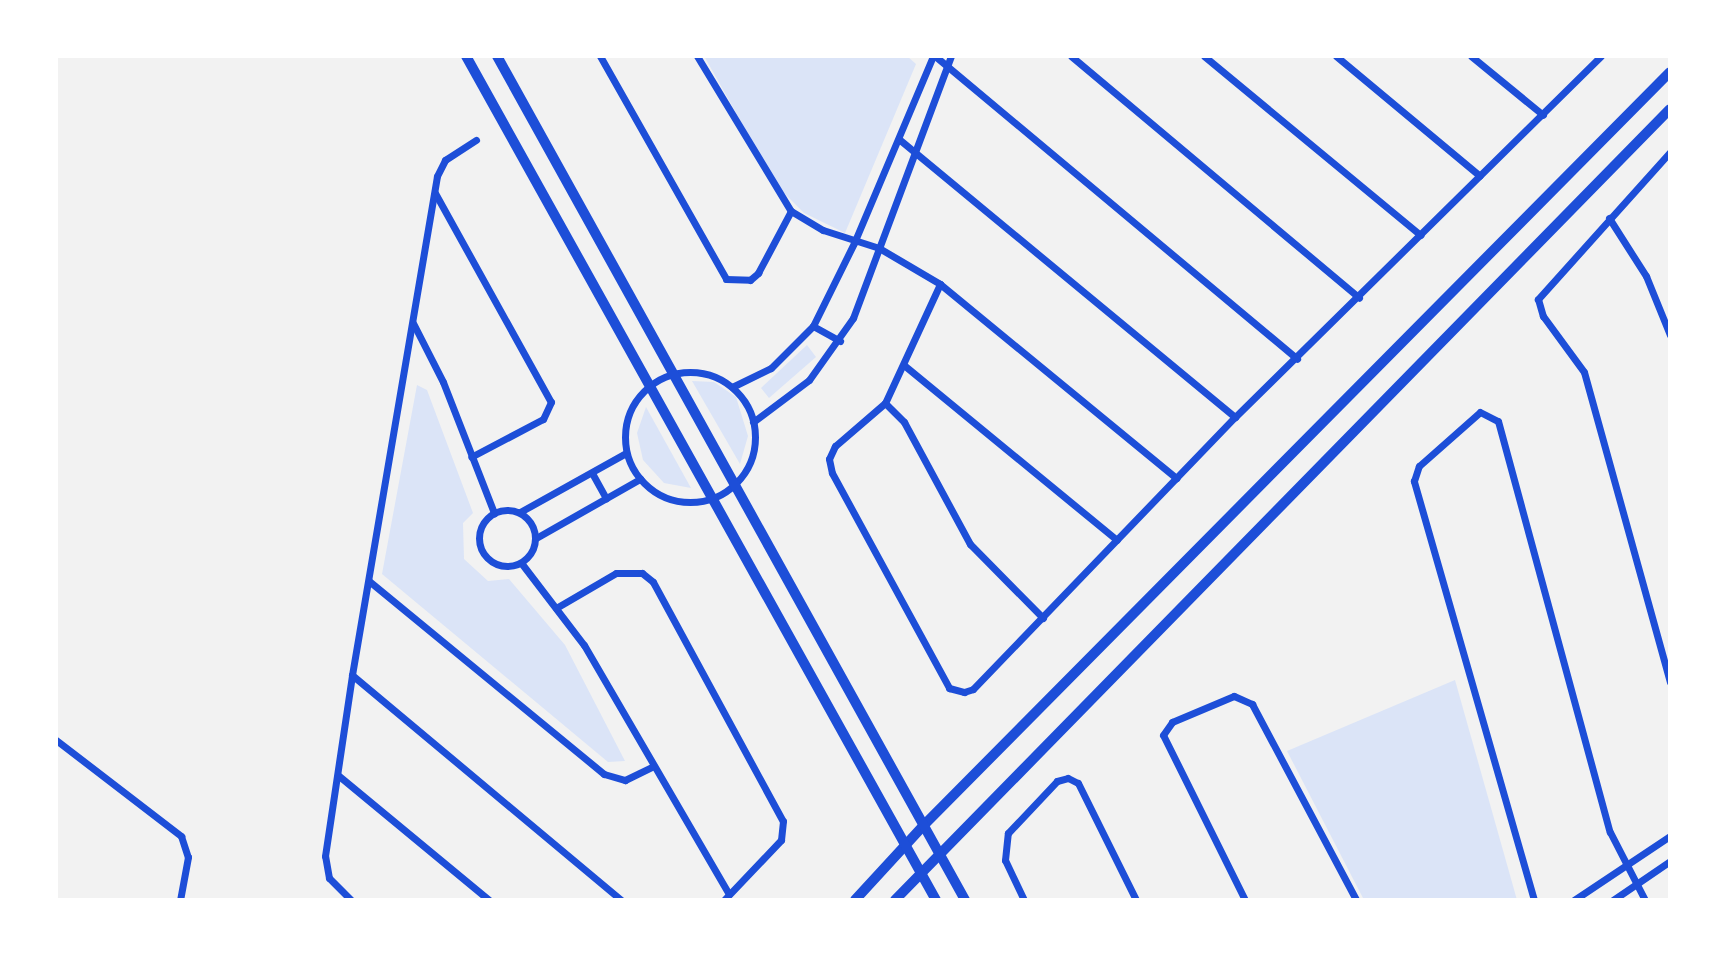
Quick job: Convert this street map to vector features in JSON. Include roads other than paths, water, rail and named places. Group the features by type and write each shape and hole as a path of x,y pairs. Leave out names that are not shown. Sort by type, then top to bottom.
{"main road":[{"path":"466,56 936,900"},
{"path":"497,56 965,900"}],"street":[{"path":"600,56 726,279 741,282 758,273 791,211"},
{"path":"698,56 791,211 854,243 879,248 940,284 1176,478"},
{"path":"732,387 772,368 813,326 854,243 934,56 1297,359"},
{"path":"753,422 809,380 840,341 879,248 913,149 951,56"},
{"path":"1071,56 1359,298"},
{"path":"1204,56 1420,235"},
{"path":"1336,56 1480,176"},
{"path":"1471,56 1543,115"},
{"path":"940,284 905,366 885,403 835,446 829,459 832,473 949,688 956,692 973,689 1236,417 1601,56"},
{"path":"855,900 923,826 1670,72"},
{"path":"895,900 1670,109"},
{"path":"351,900 334,886 325,868 352,675 440,166 476,140"},
{"path":"900,140 1236,417"},
{"path":"1670,152 1538,299 1543,316 1584,372 1670,682"},
{"path":"435,193 551,402 543,419 471,457"},
{"path":"1609,218 1646,276 1670,335"},
{"path":"413,322 494,513"},
{"path":"813,326 840,341"},
{"path":"905,366 1117,540"},
{"path":"672,373 704,373 732,387 753,422 752,456 734,485 711,498 672,500 640,479 626,453 625,428 633,404 649,385 672,373"},
{"path":"885,403 904,422 970,544 1043,618"},
{"path":"1534,900 1416,488 1419,466 1480,412 1498,421 1610,832 1645,900"},
{"path":"520,512 528,519 536,538 534,548 522,564 502,567 485,556 480,548 481,528 494,513 520,512 626,453"},
{"path":"592,473 606,498"},
{"path":"536,538 640,479"},
{"path":"522,564 555,608 584,645 726,897 780,841 784,831 779,811 653,582 642,573 616,573 555,608"},
{"path":"369,581 604,774 625,780 652,767"},
{"path":"352,675 621,900"},
{"path":"1245,900 1164,742 1165,728 1172,722 1229,697 1247,699 1356,900"},
{"path":"56,740 181,836 188,857 180,900"},
{"path":"338,776 489,900"},
{"path":"1024,900 1005,860 1008,834 1057,781 1068,778 1078,783 1136,900"},
{"path":"1574,900 1670,836"},
{"path":"1613,900 1670,861"}]}
